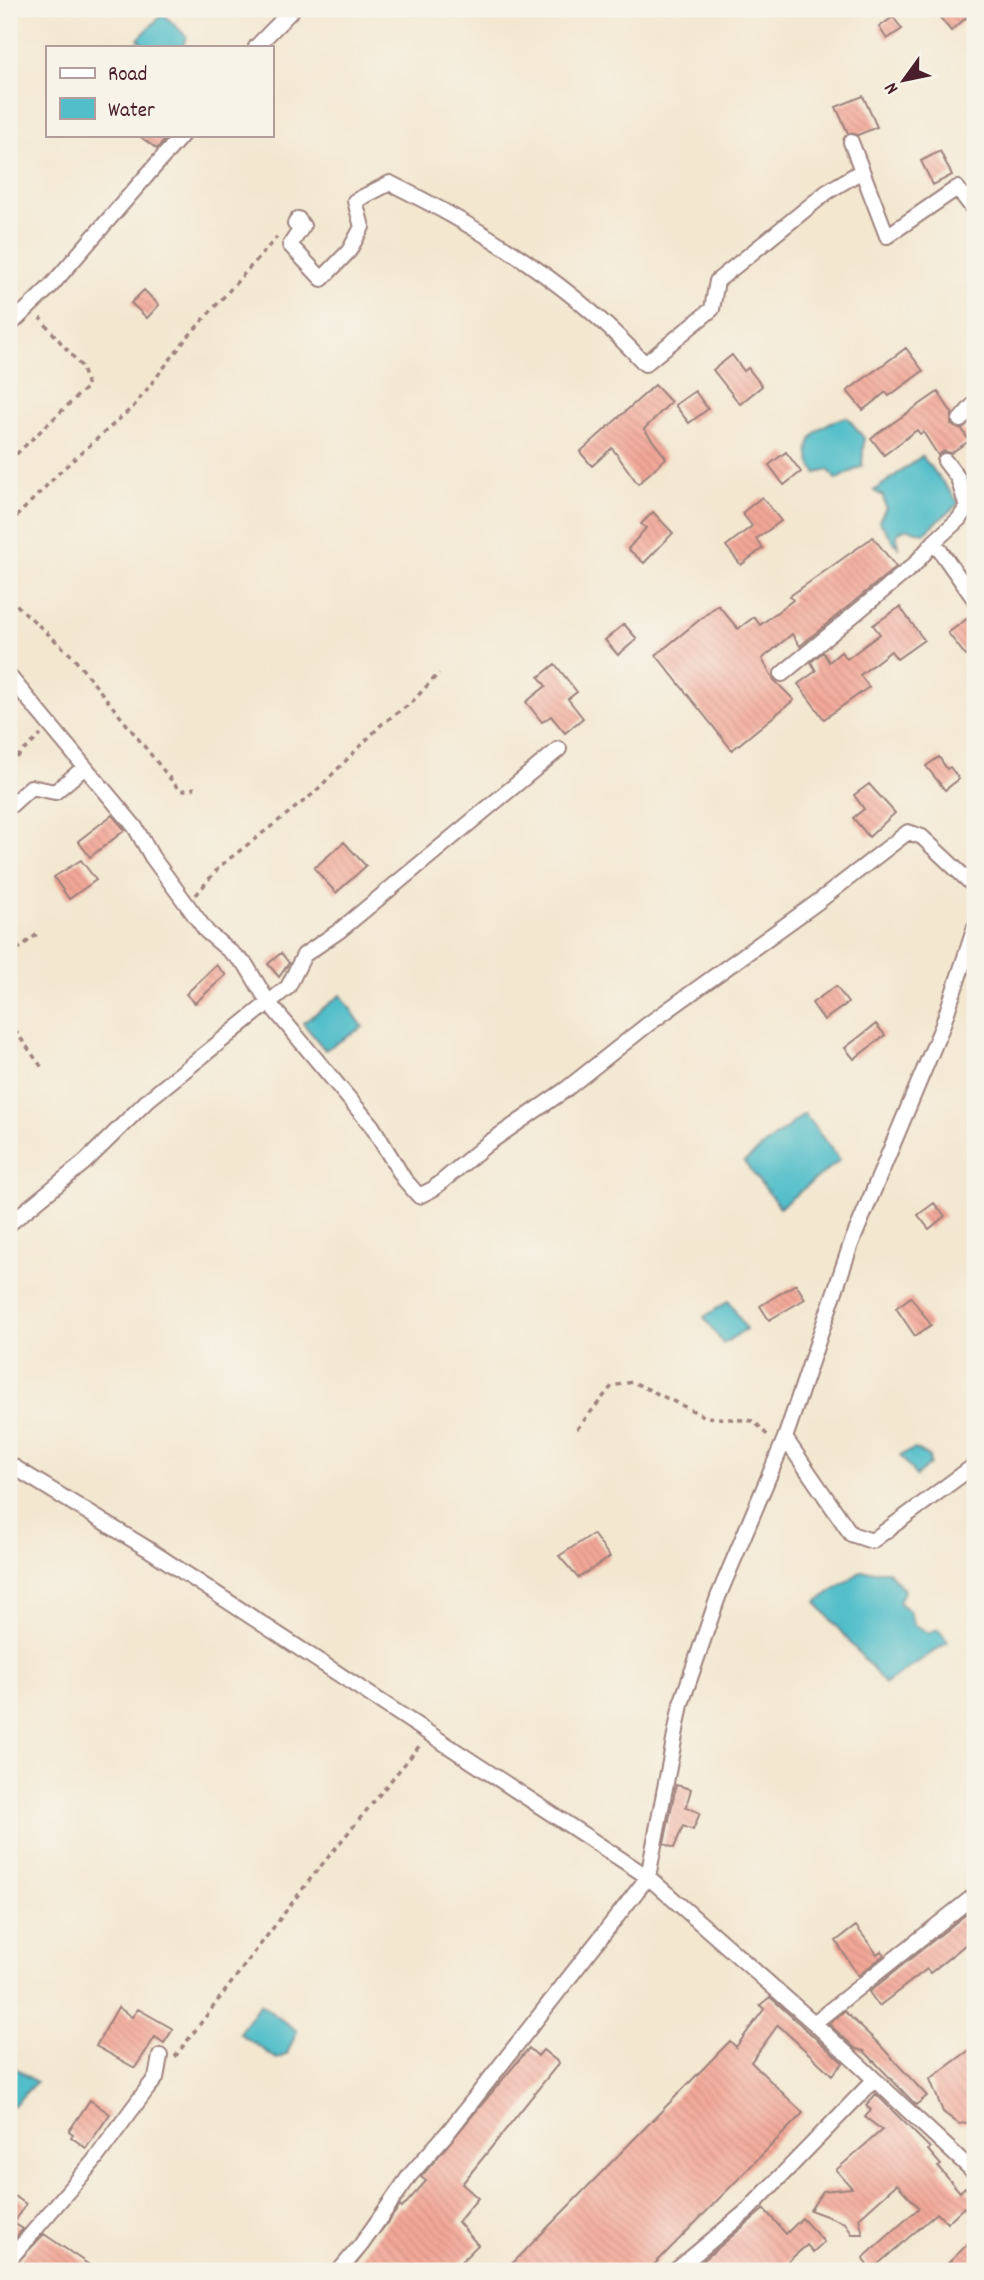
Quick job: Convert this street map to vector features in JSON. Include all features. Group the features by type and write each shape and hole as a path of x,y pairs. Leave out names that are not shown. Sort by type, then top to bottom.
{"street":[{"path":"257,46 293,9"},
{"path":"9,326 50,288 181,136"},
{"path":"851,142 860,172 887,236 957,188 975,211"},
{"path":"295,224 298,219 303,226 289,245 322,279 349,251 362,227 355,201 390,183 488,237 563,288 618,335 645,364 712,309 717,281 827,192 860,172"},
{"path":"960,420 975,403"},
{"path":"782,674 914,565 959,519 967,507 958,478 945,461"},
{"path":"934,542 975,600"},
{"path":"9,676 135,827 152,857 207,932 246,965 268,1002 372,1126 418,1196 433,1189 488,1144 565,1090 647,1025 820,901 908,832 922,837 975,887"},
{"path":"9,1224 85,1162 149,1099 288,987 304,955 339,931 559,749"},
{"path":"9,807 30,787 55,792 85,767"},
{"path":"339,2271 361,2245 410,2175 449,2131 648,1877 681,1704 718,1597 783,1443 851,1244 942,1027 975,930"},
{"path":"783,1443 851,1534 872,1541 908,1518 975,1465"},
{"path":"9,1464 148,1549 648,1877 814,2023 975,2173"},
{"path":"814,2023 975,1895"},
{"path":"9,2260 93,2162 156,2078 160,2056"},
{"path":"675,2271 748,2210 874,2080"}],"path":[{"path":"9,524 63,469 134,406 186,339 274,240 295,224"},
{"path":"9,461 88,386 81,366 30,306"},
{"path":"9,597 72,656 180,791 195,788"},
{"path":"186,903 202,891 220,866 313,794 382,724 411,703 439,673"},
{"path":"9,764 52,726"},
{"path":"9,956 40,932"},
{"path":"9,1022 43,1069"},
{"path":"577,1429 612,1386 633,1382 706,1417 754,1421 783,1443"},
{"path":"156,2078 194,2035 312,1878 429,1734"}],"water":[{"path":"163,14 187,37 182,46 145,46 138,39"},
{"path":"847,417 864,438 862,466 836,480 829,470 816,473 809,453 813,436 827,424"},
{"path":"922,456 959,503 924,533 910,529 901,531 897,534 898,547 879,521 886,508 883,496 874,491"},
{"path":"341,995 363,1027 325,1050 303,1023"},
{"path":"804,1114 840,1160 780,1207 744,1162"},
{"path":"729,1301 746,1329 723,1344 704,1317"},
{"path":"915,1449 929,1457 930,1464 916,1476 900,1455"},
{"path":"862,1571 888,1571 904,1590 899,1603 910,1612 913,1624 929,1633 938,1629 948,1642 885,1684 816,1602"},
{"path":"260,2004 297,2031 287,2054 277,2059 239,2033"},
{"path":"9,2064 36,2082 13,2106 9,2103"}],"building":[{"path":"933,9 975,9 975,10 951,31"},
{"path":"893,17 902,29 887,39 879,27"},
{"path":"863,96 877,127 858,135 848,133 836,107"},
{"path":"139,136 168,136 157,149"},
{"path":"940,151 952,175 933,185 921,161"},
{"path":"144,290 159,305 147,318 131,303"},
{"path":"906,348 923,371 889,396 886,392 863,410 847,391"},
{"path":"732,355 744,371 748,368 762,386 740,404 713,370"},
{"path":"655,385 671,402 644,429 666,458 638,484 612,448 592,466 580,452"},
{"path":"695,391 708,409 689,423 675,405"},
{"path":"938,392 952,413 951,424 962,429 969,441 951,453 944,451 938,455 923,432 920,434 917,430 884,455 871,438"},
{"path":"786,452 801,472 784,485 769,465"},
{"path":"762,497 781,521 756,539 763,548 741,565 726,546 752,526 742,513"},
{"path":"653,512 673,533 644,563 628,549 646,528 641,524"},
{"path":"873,537 896,567 800,646 792,634 762,659 774,680 794,700 732,750 656,655 718,605 738,629 754,617 760,625 793,600 790,596"},
{"path":"900,607 924,640 897,659 891,651 860,675 869,687 824,719 798,684 816,671 811,662 823,652 829,662 841,652 847,659 880,634 873,625"},
{"path":"968,618 975,628 975,649 966,656 948,633"},
{"path":"624,624 637,639 618,655 605,640"},
{"path":"555,664 577,692 568,699 583,718 565,733 551,716 542,722 526,702 546,686 539,677"},
{"path":"939,757 947,769 950,767 959,779 945,790 926,766"},
{"path":"869,784 895,813 869,837 853,818 864,809 854,795"},
{"path":"112,815 125,830 90,857 78,841"},
{"path":"344,842 366,866 336,893 314,868"},
{"path":"81,860 96,880 69,899 54,877"},
{"path":"281,953 289,963 279,977 268,964"},
{"path":"216,965 226,975 195,1003 186,994"},
{"path":"836,986 848,1003 824,1020 812,1003"},
{"path":"876,1024 885,1035 854,1059 845,1048"},
{"path":"934,1203 945,1216 929,1229 918,1215"},
{"path":"796,1284 805,1299 769,1320 760,1306"},
{"path":"911,1297 931,1325 915,1336 896,1308"},
{"path":"593,1534 610,1557 578,1578 559,1556"},
{"path":"676,1785 691,1789 686,1807 700,1813 693,1830 683,1826 674,1848 664,1844"},
{"path":"975,1907 975,1937 930,1973 927,1969 879,2006 869,1992"},
{"path":"856,1926 877,1954 881,1951 884,1955 858,1976 836,1941"},
{"path":"770,1997 843,2063 832,2075 778,2025 751,2062 803,2113 648,2271 505,2271 730,2041 736,2047 764,2009 760,2005"},
{"path":"118,2007 132,2017 138,2009 173,2029 164,2043 155,2037 135,2068 96,2046"},
{"path":"844,2011 927,2096 916,2105 864,2051 856,2049 829,2024"},
{"path":"975,2046 975,2121 959,2124 943,2112 930,2079"},
{"path":"529,2048 538,2056 543,2050 559,2063 462,2184 478,2198 458,2222 478,2245 452,2271 351,2271 400,2206 402,2208 426,2181 421,2177"},
{"path":"876,2094 930,2148 928,2150 941,2165 938,2167 960,2192 965,2187 975,2202 966,2210 964,2207 947,2223 937,2213 870,2271 863,2258 919,2208 897,2184 859,2218 863,2234 852,2234 845,2223 810,2210 823,2191 852,2188 836,2170 882,2130 865,2117 871,2110 866,2105"},
{"path":"90,2100 110,2114 86,2148 71,2137 73,2134 69,2131"},
{"path":"9,2192 26,2204 14,2223 23,2229 9,2245"},
{"path":"764,2209 786,2234 802,2218 824,2242 813,2252 807,2245 777,2271 691,2271"},
{"path":"44,2234 98,2271 9,2271"},
{"path":"975,2237 975,2271 940,2271"}]}
